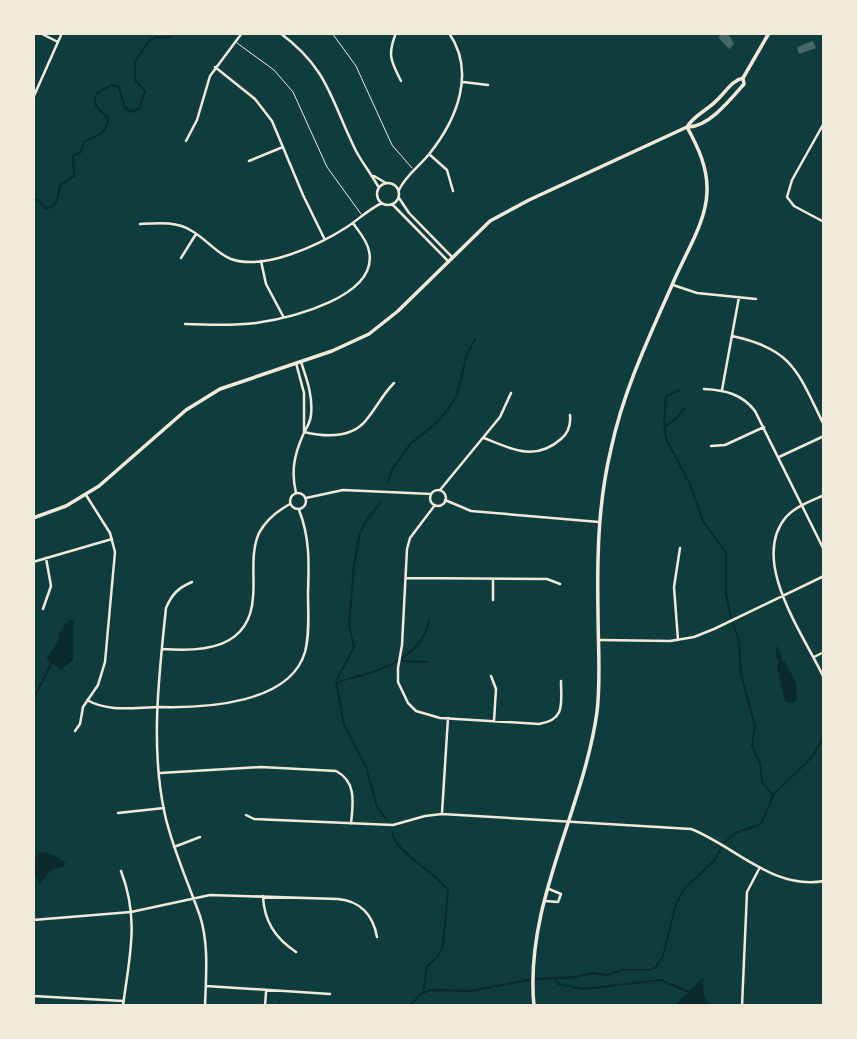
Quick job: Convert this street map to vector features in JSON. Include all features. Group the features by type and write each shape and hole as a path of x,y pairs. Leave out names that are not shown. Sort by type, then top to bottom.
{"main road":[{"path":"33,518 66,506 106,481 200,400 232,384 347,345 369,334 398,311 480,229 505,212 687,127 695,127 721,108 744,84 743,78 769,33"},
{"path":"687,127 714,104 737,79 743,78"},
{"path":"534,1006 533,955 545,901 596,720 599,690 599,522 609,456 624,398 638,360 700,222 707,194 703,160 687,127"}],"street":[{"path":"40,33 58,42"},
{"path":"33,98 62,33"},
{"path":"186,141 200,109 205,86 215,67 242,33"},
{"path":"280,33 320,71 331,91 356,151 379,188 372,208"},
{"path":"396,33 390,48 390,58 401,81"},
{"path":"392,204 398,198 404,180 429,154 450,120 463,82 460,54 449,33"},
{"path":"215,67 255,99 272,121 325,239"},
{"path":"463,82 488,85"},
{"path":"824,123 788,190 788,200 824,222"},
{"path":"249,161 283,148"},
{"path":"429,154 447,170 453,191"},
{"path":"374,176 393,184 404,180"},
{"path":"379,188 386,183"},
{"path":"393,184 399,190"},
{"path":"378,197 382,203"},
{"path":"398,198 452,257"},
{"path":"140,224 170,223 183,226 230,258 252,263 300,250 353,223 382,203 392,204 448,261"},
{"path":"185,324 242,324 284,317 340,297 364,279 369,267 369,249 353,223"},
{"path":"181,258 196,234"},
{"path":"261,261 266,284 284,317"},
{"path":"672,285 690,292 756,299"},
{"path":"722,390 739,297"},
{"path":"732,336 770,347 791,364 824,425"},
{"path":"296,494 293,469 304,432 309,425 311,399 299,362"},
{"path":"304,432 325,436 350,432 367,420 382,395 394,383"},
{"path":"704,389 722,390 748,402 764,427 824,550"},
{"path":"306,498 343,490 431,494 439,490 500,417 511,393"},
{"path":"484,438 517,452 540,452 566,435 570,415"},
{"path":"711,446 725,445 764,427"},
{"path":"779,457 824,436"},
{"path":"439,490 444,493 445,500"},
{"path":"163,649 190,651 215,648 228,642 242,629 251,613 254,550 258,535 273,515 290,504 291,496 302,494 306,498 306,505 299,510"},
{"path":"431,494 430,499 435,505"},
{"path":"75,732 80,724 83,707 97,685 105,662 115,552 112,538 86,495"},
{"path":"824,495 802,505 785,518 775,541 773,563 783,596 824,678"},
{"path":"445,500 471,511 599,522"},
{"path":"445,500 440,505 435,505 410,538 398,682 402,694 416,710 448,718 549,723 556,718 560,710 561,681"},
{"path":"88,701 106,707 212,707 233,703 276,686 291,675 299,664 307,638 309,557 308,538 299,510 290,504"},
{"path":"33,562 112,538"},
{"path":"678,640 674,587 675,566 680,548"},
{"path":"43,609 51,586 46,558"},
{"path":"598,640 678,640 714,629 824,576"},
{"path":"406,578 547,579 560,584"},
{"path":"493,579 493,600"},
{"path":"192,582 172,595 166,608 158,707 160,773 164,808 174,847 200,916 206,944 205,1006"},
{"path":"814,657 824,652"},
{"path":"491,676 496,689 494,721"},
{"path":"442,814 448,718"},
{"path":"160,773 261,767 336,771 344,775 352,788 351,824"},
{"path":"118,813 164,808"},
{"path":"246,815 254,819 393,825 442,814 691,829 711,837 759,868 782,878 799,882 824,881"},
{"path":"174,847 200,838"},
{"path":"742,1006 747,892 759,868"},
{"path":"33,996 123,1003 131,956 131,912 128,891 121,872"},
{"path":"545,901 558,902 561,894 549,889"},
{"path":"33,920 131,912 192,898 228,894 347,900 368,914 374,923 377,937"},
{"path":"263,896 265,914 271,928 282,942 296,952"},
{"path":"206,986 330,994"},
{"path":"265,1006 266,990"}],"lane":[{"path":"332,33 356,66 392,145 414,170"},
{"path":"236,42 274,70 293,92 327,167 363,216"}],"water":[{"path":"69,620 74,620 73,660 61,670 46,659"},
{"path":"776,645 782,656 781,660 785,662 796,683 797,699 793,703 787,703 784,699"},
{"path":"39,852 52,854 66,863 63,867 52,869 40,884 35,877 34,868"},
{"path":"703,978 706,1000 719,1006 674,1006"}],"building":[{"path":"723,33 729,35 734,44 729,49 718,37"},
{"path":"813,41 816,48 799,54 797,47"}],"waterway":[{"path":"33,200 38,200 45,208 53,206 57,201 60,185 74,176 73,156 81,152 84,142 100,134 105,128 108,118 96,105 97,93 112,85 119,87 125,108 130,112 139,109 145,91 135,80 135,62 149,41 156,37 169,38 173,33"},
{"path":"388,482 392,470 410,444 433,426 457,395 467,354 475,339"},
{"path":"680,390 666,396 666,439 689,482 703,521 726,553 726,594 731,618"},
{"path":"664,427 675,420 685,408"},
{"path":"381,502 360,533 354,565 349,625 354,647 336,681 344,725 366,767 377,807 387,820"},
{"path":"338,683 379,670 407,654 421,639 429,620"},
{"path":"733,624 739,641 741,675 755,726 752,746 760,763 762,782 772,794 772,798"},
{"path":"398,661 428,662"},
{"path":"33,700 52,662"},
{"path":"725,842 735,833 761,824 774,794 813,756 824,735"},
{"path":"392,832 401,848 448,891 443,945 438,956 427,967 423,992"},
{"path":"409,1006 422,993 431,990 470,991 534,979 575,977 592,973 607,975 622,970 651,970 663,956 676,904 684,889 714,861 721,848"},
{"path":"555,979 558,984 583,989 660,980 687,991"},
{"path":"279,1001 280,1006"}]}
